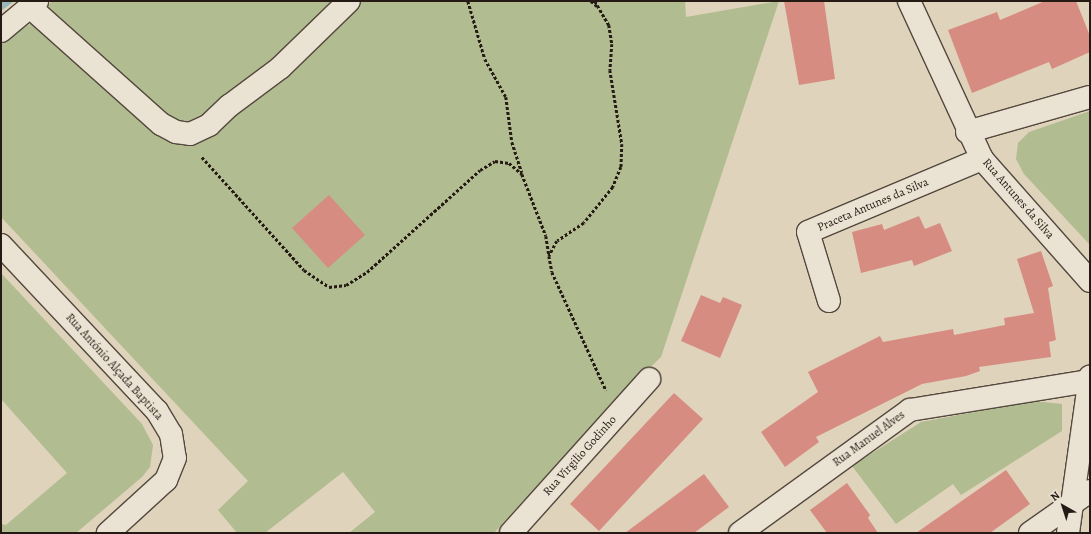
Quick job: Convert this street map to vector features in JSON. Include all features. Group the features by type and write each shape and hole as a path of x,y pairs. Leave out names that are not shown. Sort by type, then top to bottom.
{"street":[{"path":"1,31 34,4 161,124 176,132 190,134 209,125 229,106 280,68 349,1"},
{"name":"Rua Antunes da Silva","path":"909,1 966,132 982,160 1090,281"},
{"path":"966,132 1090,97"},
{"name":"Praceta Antunes da Silva","path":"829,301 808,232 982,160"},
{"name":"Rua António Alçada Baptista","path":"1,245 157,411 171,434 175,458 166,480 108,533"},
{"path":"1068,533 1090,377"},
{"name":"Rua Virgilio Godinho","path":"511,533 649,379"},
{"name":"Rua Manuel Alves","path":"740,533 910,410 1090,381"},
{"path":"1030,533 1090,491"}],"path":[{"path":"468,1 485,59 506,97 512,142 522,174 546,236 549,256 609,400 619,413"},
{"path":"591,1 600,9"},
{"path":"549,256 557,241 584,224 613,187 621,167 622,144 610,70 612,44 609,25 595,1"},
{"path":"196,151 304,270 329,287 346,285 367,272 480,170 495,161 509,163 522,174"}],"green space":[{"path":"52,1 685,1 686,17 779,1 661,357 602,414 494,533 349,533 375,512 343,472 265,533 237,533 218,510 248,481 1,217 1,43 30,24"},
{"path":"1090,111 1090,245 1024,174 1016,159 1018,143 1029,132"},
{"path":"1,273 142,424 153,445 150,467 142,477 76,533 1,533 1,524 6,525 67,473 1,399"},
{"path":"1033,401 1062,404 1062,431 961,495 953,484 896,524 852,466 921,422"}],"building":[{"path":"784,1 824,1 835,79 799,85"},
{"path":"1045,1 1076,1 1090,36 1090,52 1052,69 1049,62 972,93 948,30 997,12 1000,20"},
{"path":"329,195 365,235 328,268 292,228"},
{"path":"919,216 925,229 940,223 952,251 914,266 912,260 861,273 852,232 882,224 884,230"},
{"path":"1041,251 1053,286 1048,288 1056,340 1049,342 1051,357 979,367 980,371 966,376 922,384 816,437 819,442 785,467 761,432 818,392 808,372 880,336 883,342 953,329 954,335 1005,325 1004,318 1034,313 1017,259"},
{"path":"701,295 720,303 723,297 742,305 720,358 681,341"},
{"path":"674,393 703,419 599,531 570,504"},
{"path":"1006,470 1030,504 990,533 916,533"},
{"path":"704,474 729,507 694,533 625,533"},
{"path":"847,483 870,515 868,518 878,533 827,533 810,510"}],"waterway":[{"path":"1,6 8,1"}]}
